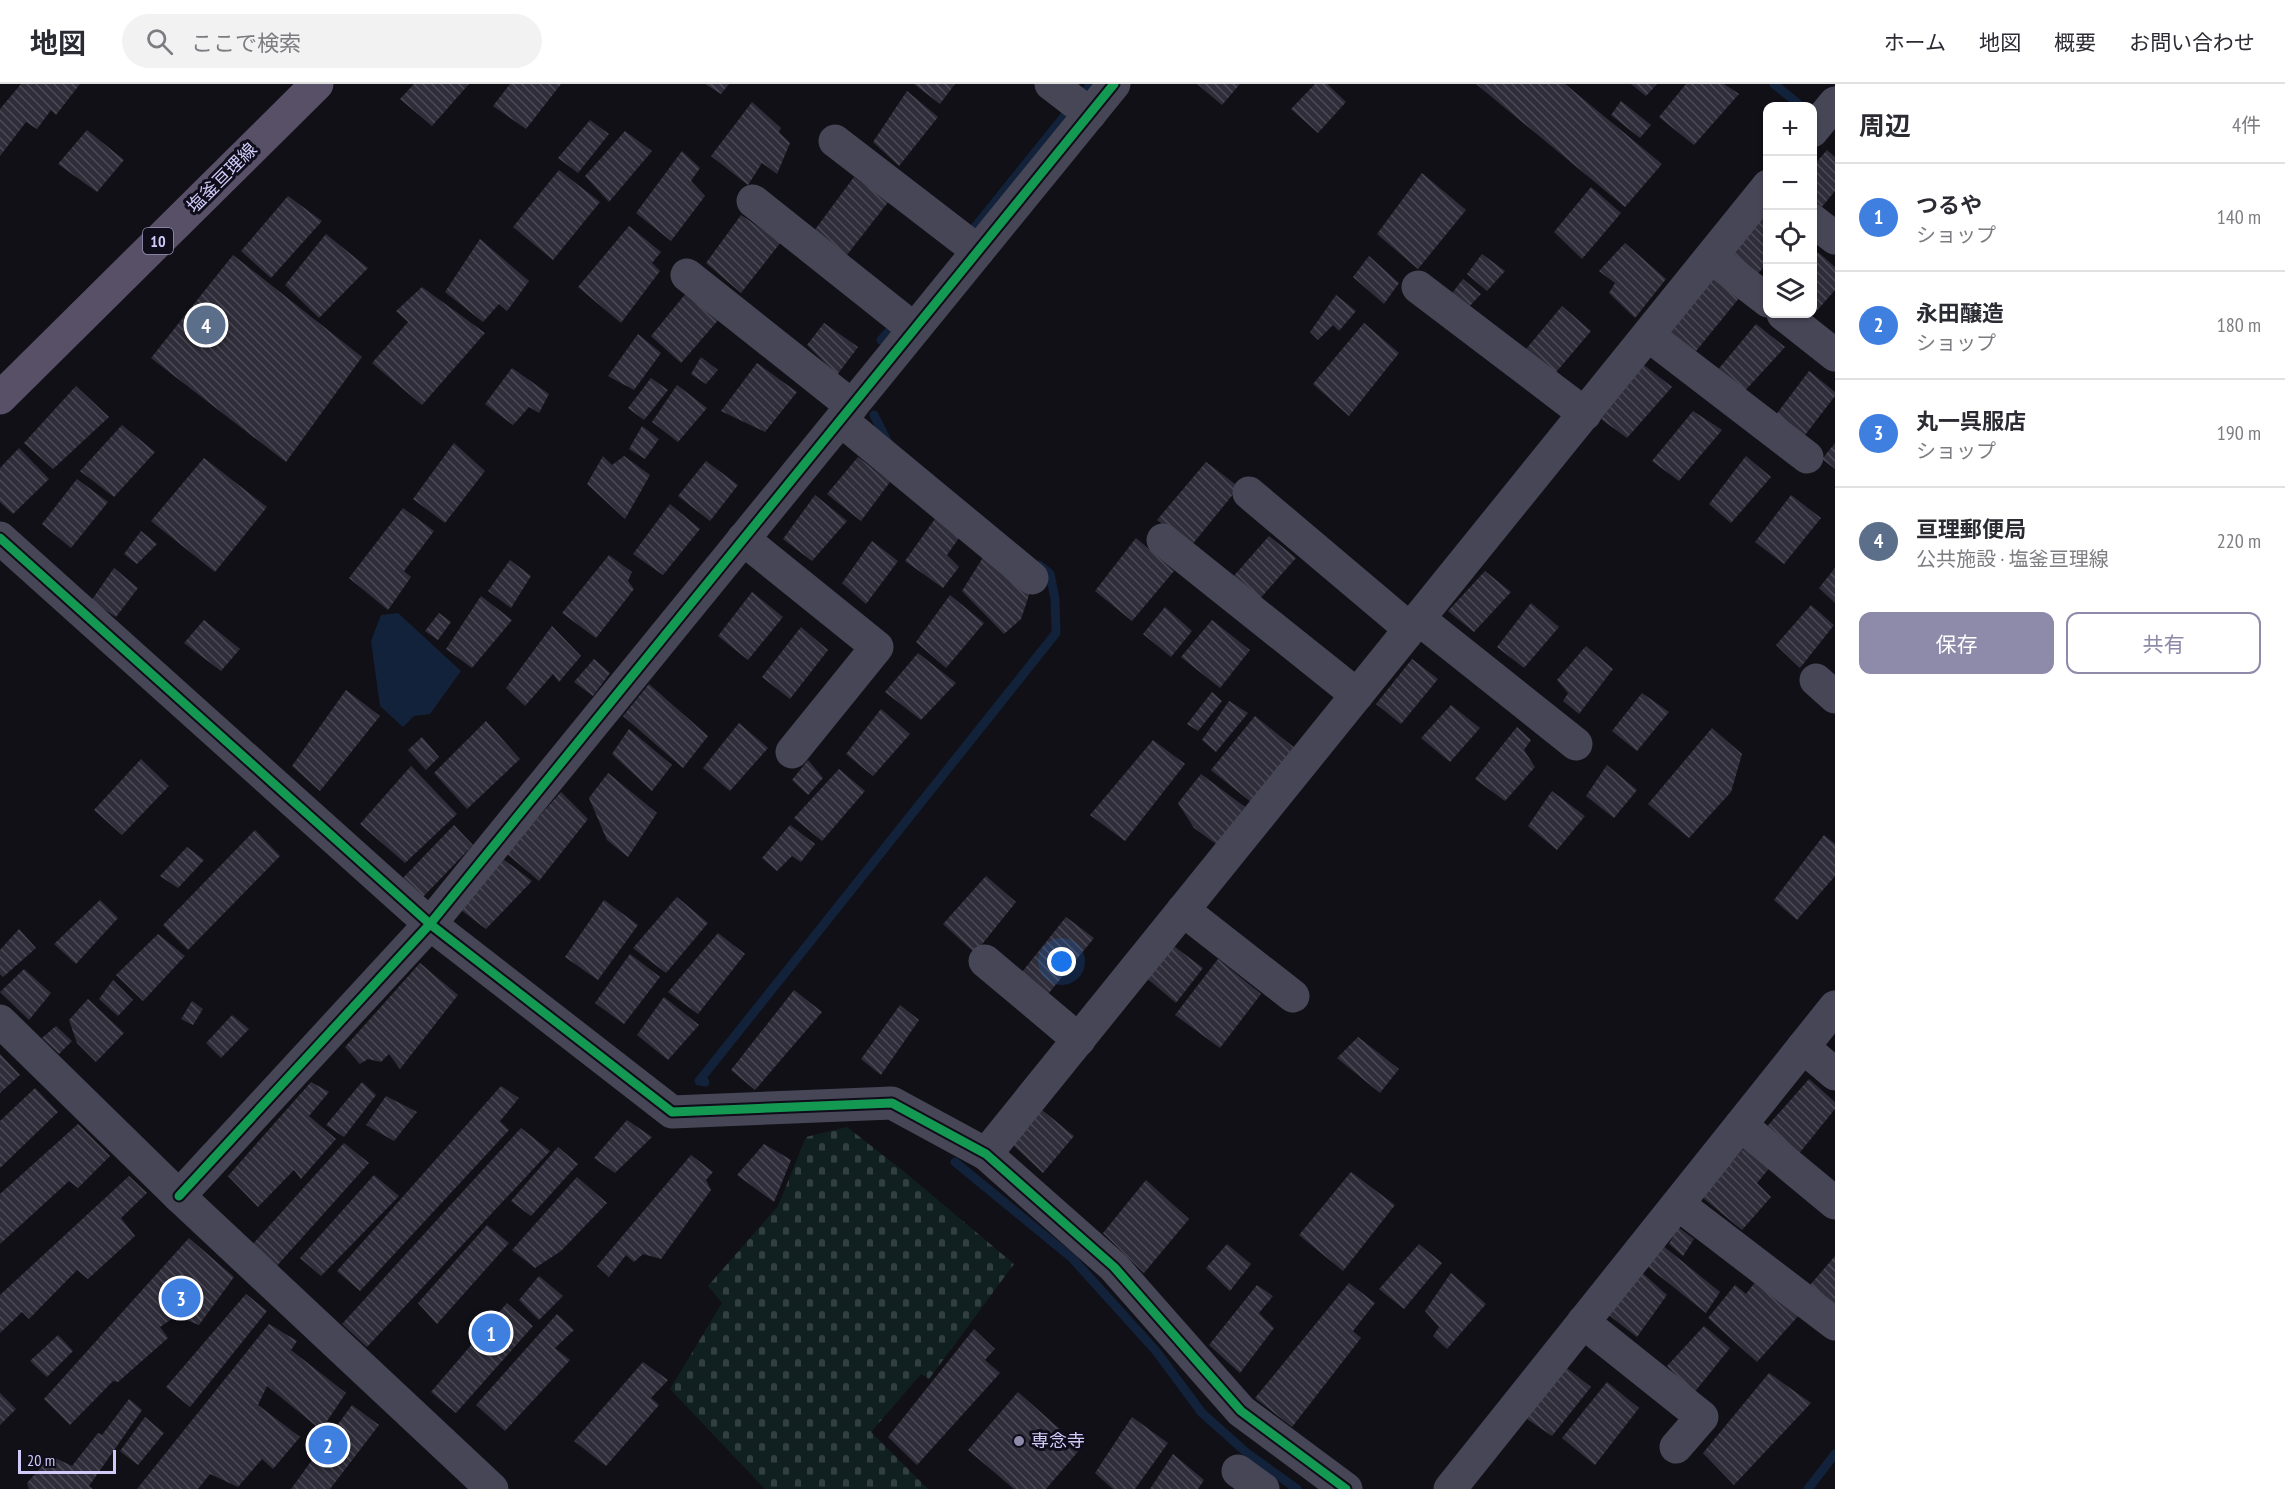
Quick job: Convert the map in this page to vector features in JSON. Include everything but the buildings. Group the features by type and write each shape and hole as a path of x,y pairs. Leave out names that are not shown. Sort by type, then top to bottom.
{"main road":[{"name":"塩釜亘理線","path":"0,398 317,84"}],"street":[{"path":"1051,84 1090,114"},
{"path":"179,1196 430,924 1114,84"},
{"path":"1817,125 1835,103"},
{"path":"835,141 978,251"},
{"path":"986,1154 1763,191"},
{"path":"753,201 914,329"},
{"path":"1817,224 1835,238"},
{"path":"1711,257 1763,299"},
{"path":"687,275 1032,578"},
{"path":"1418,287 1585,414"},
{"path":"1788,318 1835,355"},
{"path":"1648,335 1807,457"},
{"path":"1250,493 1415,624 1576,744"},
{"path":"0,538 430,924 672,1112 892,1103 986,1154 1114,1266 1241,1411 1346,1489"},
{"path":"743,539 877,647 792,752"},
{"path":"1163,540 1358,695"},
{"path":"1183,910 1293,996"},
{"path":"985,961 1079,1040"},
{"path":"1450,1489 1835,1006"},
{"path":"0,1021 479,1485"},
{"path":"1803,1047 1835,1074"},
{"path":"1741,1125 1835,1203"},
{"path":"1678,1204 1835,1324"},
{"path":"1583,1323 1702,1417 1676,1447"}],"green space":[{"path":"847,1127 1014,1264 929,1379 921,1374 871,1432 928,1489 765,1489 670,1389 722,1303 708,1286 778,1206 806,1137"}],"water":[{"path":"398,613 461,671 430,714 414,716 403,727 380,706 371,641 381,615"}],"waterway":[{"path":"1087,89 1091,84"},
{"path":"1774,84 1796,102"},
{"path":"975,227 1066,114"},
{"path":"881,340 892,328"},
{"path":"874,415 888,443"},
{"path":"705,1082 699,1081 1056,633 1055,599 1050,574 1039,565"},
{"path":"955,1162 1072,1258 1156,1351 1202,1413 1248,1454 1297,1489"},
{"path":"1808,1489 1835,1454"}],"cycle path":[{"path":"179,1196 430,924 1114,84"},
{"path":"0,538 430,924 672,1112 892,1103 986,1154 1114,1267 1241,1411 1346,1489"}],"place":[{"name":"亘理郵便局","path":"206,325"},
{"name":"丸一呉服店","path":"181,1298"},
{"name":"つるや","path":"491,1333"},
{"name":"専念寺","path":"1019,1441"},
{"name":"永田醸造","path":"328,1445"}]}
